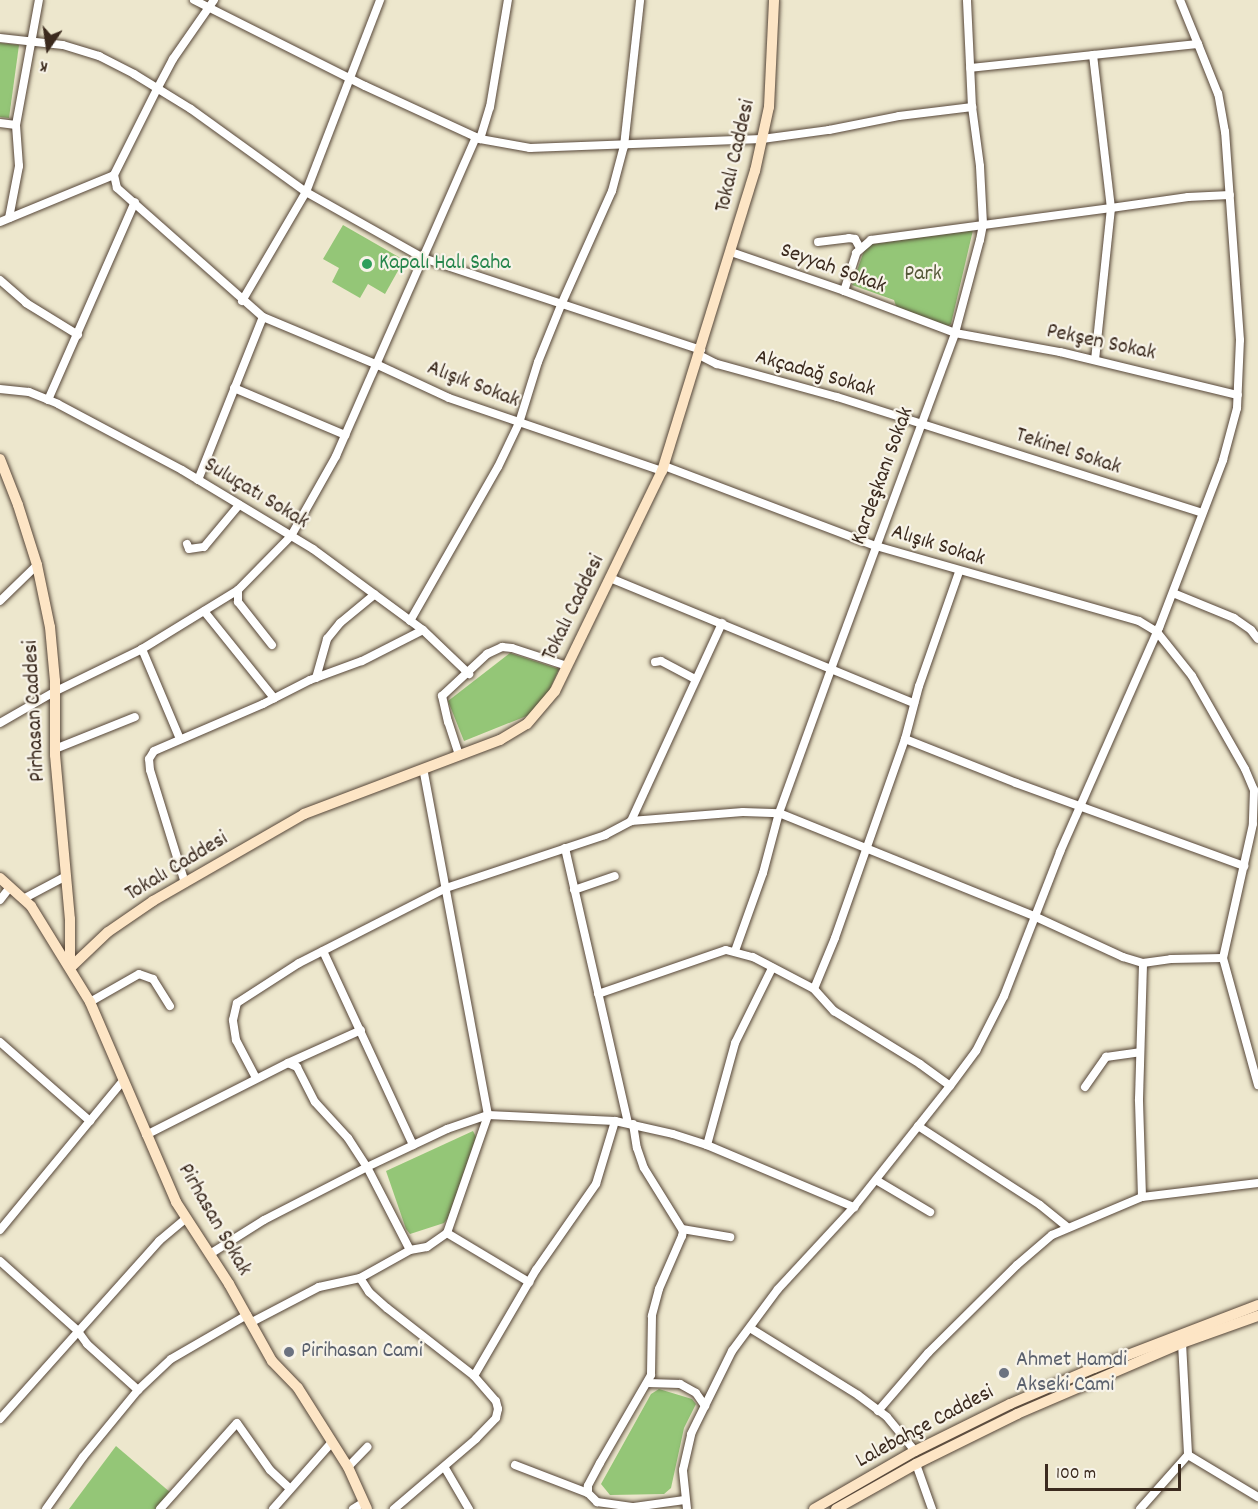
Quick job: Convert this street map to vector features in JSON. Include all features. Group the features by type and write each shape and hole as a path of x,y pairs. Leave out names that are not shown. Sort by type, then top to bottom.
{"street":[{"path":"9,218 19,166 16,125 33,43 39,0"},
{"path":"194,0 212,4 351,79 478,138 530,148 762,139 829,130 899,116 972,107"},
{"path":"242,301 306,192 380,0"},
{"path":"0,723 54,692 142,649 238,590 291,536 345,435 378,365 423,258 478,138 490,107 508,0"},
{"path":"410,621 498,467 519,423 538,362 612,191 624,146 640,0"},
{"name":"Tokalı Caddesi","path":"70,968 108,932 153,901 304,814 500,740 527,724 555,691 663,469 700,353 731,252 770,106 774,0"},
{"name":"Kardeşkanı Sokak","path":"735,951 763,873 779,813 893,495 922,424 954,333 982,224 980,166 972,107 968,0"},
{"path":"687,1509 683,1470 687,1451 705,1406 732,1351 778,1289 876,1180 976,1051 988,1029 1080,806 1158,632 1223,460 1238,394 1240,340 1225,132 1218,94 1180,0"},
{"path":"0,222 114,175 173,59 212,4"},
{"name":"Akçadağ Sokak","path":"0,38 63,45 99,56 158,87 306,192 423,258 700,353 752,375 837,397 922,424"},
{"path":"970,68 1198,44"},
{"path":"1093,55 1111,208 1095,359"},
{"path":"0,123 16,125"},
{"name":"Alışık Sokak","path":"114,175 117,188 242,301 263,317 378,365 449,398 519,423 663,469 876,546 959,572 1139,621 1158,632"},
{"path":"844,291 860,248 871,240 1188,197 1230,195"},
{"path":"48,400 135,202"},
{"path":"818,242 855,239 860,248"},
{"name":"Seyyah Sokak","path":"731,252 844,291 954,333"},
{"path":"0,280 26,303 78,335"},
{"path":"198,480 263,317"},
{"name":"Pekşen Sokak","path":"954,333 1095,359 1238,394"},
{"path":"234,387 345,435"},
{"name":"Suluçatı Sokak","path":"0,389 29,392 48,400 198,480 291,536 423,630 469,674"},
{"name":"Tekinel Sokak","path":"922,424 1202,513"},
{"name":"Pirhasan Caddesi","path":"0,459 18,505 37,565 50,627 56,681 54,692 55,749 70,919 70,968"},
{"path":"187,544 189,549 204,547 239,505"},
{"path":"0,601 37,565"},
{"path":"814,989 904,739 959,572"},
{"path":"610,578 914,703"},
{"path":"238,590 238,602 272,645"},
{"path":"1173,593 1234,618 1251,630 1258,639"},
{"path":"316,678 327,639 340,623 375,594"},
{"path":"204,611 274,699"},
{"path":"631,821 722,623"},
{"path":"185,883 164,819 149,759 154,751 274,699 316,678 362,661 423,630"},
{"path":"1158,632 1192,676 1245,769 1254,790 1253,824 1223,958 1257,1079"},
{"path":"459,755 442,696 469,674 487,654 502,647 567,666"},
{"path":"142,649 180,739"},
{"path":"655,662 661,661 695,679"},
{"path":"55,749 135,717"},
{"path":"904,739 1244,866"},
{"path":"51,1507 83,1457 138,1390 171,1359 249,1319 319,1287 360,1278 410,1250 427,1247 447,1233 488,1114 423,769"},
{"path":"256,1078 236,1040 232,1020 237,1003 323,951 446,888 604,835 631,821 743,812 779,813 1036,917 1123,957 1143,963 1170,959 1223,958"},
{"path":"565,848 598,994 637,1148 644,1168 682,1229 681,1243 658,1289 652,1316 653,1354 648,1383 600,1463 588,1486 588,1493"},
{"path":"27,902 66,876"},
{"path":"574,890 615,876"},
{"name":"Pirhasan Sokak","path":"0,878 27,902 90,1002 176,1202 210,1254 272,1361 298,1388 348,1467 365,1505"},
{"path":"0,900 10,887"},
{"path":"598,994 726,950 735,951 814,989 834,1011 920,1064 950,1086"},
{"path":"323,951 413,1145"},
{"path":"1142,1197 1140,1185 1140,1052 1143,963"},
{"path":"707,1145 735,1043 772,968"},
{"path":"90,1002 139,974 153,979 170,1006"},
{"path":"147,1135 256,1078 361,1030"},
{"path":"0,1042 90,1121"},
{"path":"1085,1087 1106,1057 1140,1052"},
{"path":"288,1063 297,1067 315,1102 348,1138 367,1167 410,1250"},
{"path":"0,1230 123,1081"},
{"path":"210,1254 264,1220 367,1167 488,1114 615,1121 630,1124 707,1145 854,1207"},
{"path":"474,1376 529,1282 596,1184 615,1121"},
{"path":"918,1126 1040,1205 1068,1228"},
{"path":"876,1180 930,1212"},
{"path":"878,1411 928,1353 1009,1272 1052,1235 1142,1197 1258,1183"},
{"path":"0,1419 159,1241 186,1218"},
{"path":"682,1229 730,1237"},
{"path":"447,1233 529,1282"},
{"path":"0,1261 78,1330 87,1344 138,1390"},
{"path":"360,1278 387,1308 474,1376 496,1401 496,1418 445,1468 394,1509"},
{"name":"Lalebahçe Caddesi","path":"814,1509 915,1451 1010,1404 1094,1368 1258,1305"},
{"name":"Lalebahçe Caddesi","path":"836,1509 916,1464 1017,1414 1182,1343 1258,1316"},
{"path":"750,1328 878,1411 915,1451"},
{"path":"1140,1509 1188,1455 1182,1343"},
{"path":"648,1383 680,1384 696,1393 705,1406"},
{"path":"160,1509 201,1460 237,1423 270,1470 289,1488"},
{"path":"273,1509 289,1488 332,1442"},
{"path":"348,1467 367,1447"},
{"path":"1188,1455 1258,1497"},
{"path":"916,1464 932,1509"},
{"path":"515,1465 588,1493 597,1502 644,1508 685,1500"},
{"path":"445,1468 469,1509"},
{"path":"353,1509 365,1505"}],"green space":[{"path":"0,43 19,45 9,118 0,117"},
{"name":"Kapalı Halı Saha","path":"343,225 404,260 385,294 368,284 360,298 332,282 339,268 323,259"},
{"name":"Park","path":"973,230 951,324 948,326 897,309 894,300 852,285 866,245"},
{"path":"510,653 559,669 548,693 529,715 464,741 448,701"},
{"path":"473,1131 476,1137 448,1218 444,1223 410,1234 406,1229 386,1171"},
{"path":"659,1389 692,1399 696,1404 684,1428 671,1488 664,1494 610,1495 601,1484 651,1394"},
{"path":"116,1446 171,1493 158,1509 69,1509"}],"place":[{"name":"Kapalı Halı Saha","path":"367,264"},
{"name":"Pirihasan Cami","path":"289,1352"},
{"name":"Ahmet Hamdi Akseki Cami","path":"1004,1373"}]}
